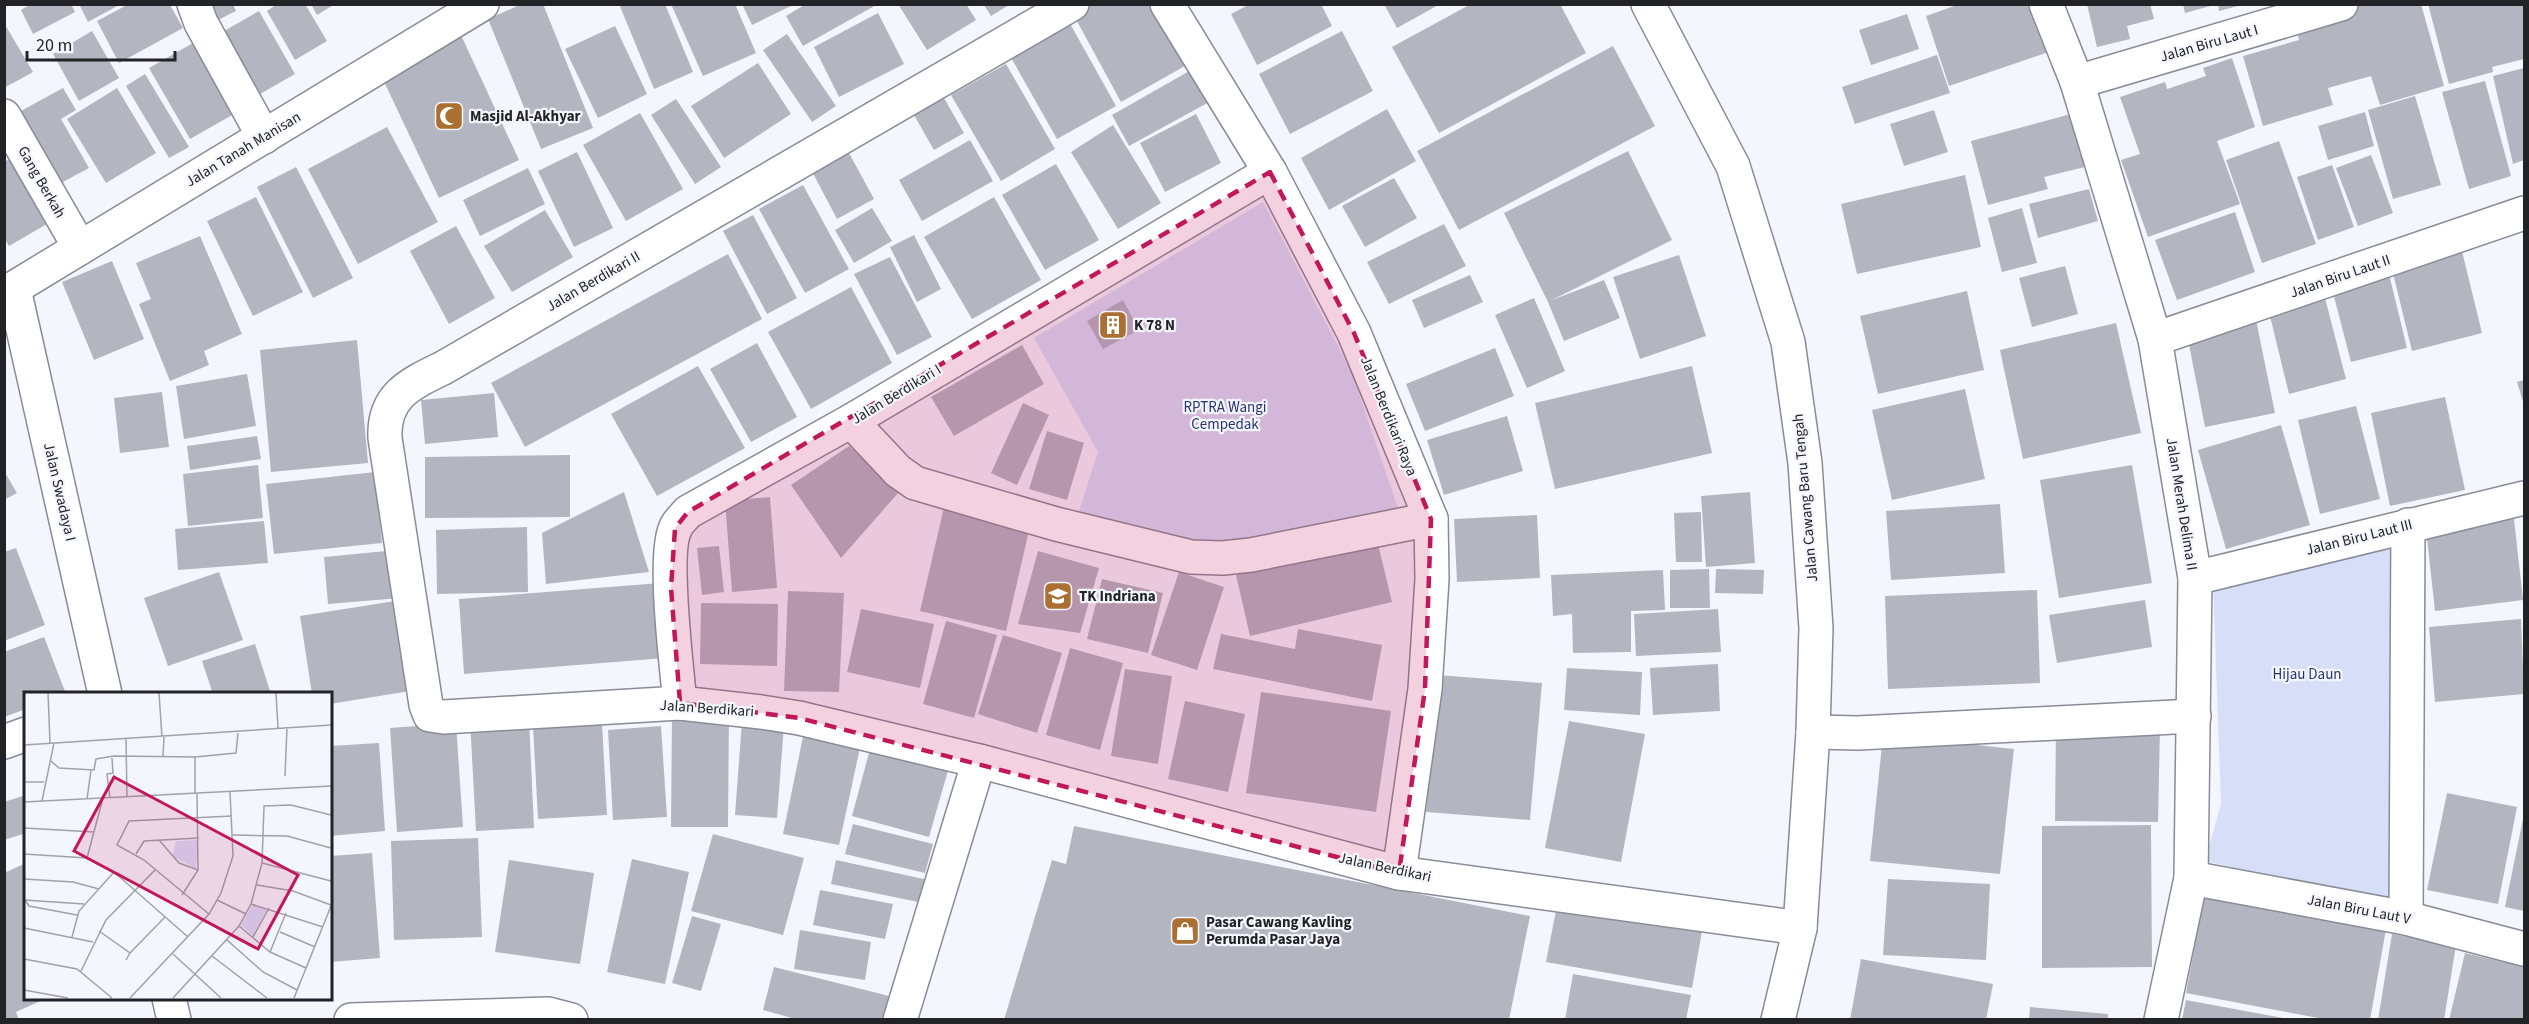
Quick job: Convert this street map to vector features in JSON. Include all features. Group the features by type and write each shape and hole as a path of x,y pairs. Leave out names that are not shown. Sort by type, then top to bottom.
{"street":[{"path":"194,4 201,23 264,137"},
{"name":"Jalan Tanah Manisan","path":"9,292 482,4"},
{"name":"Jalan Berdikari II","path":"430,715 426,705 386,438 385,422 391,403 411,383 444,368 1072,4"},
{"name":"Jalan Berdikari Raya","path":"1167,4 1270,172 1354,333 1431,519 1432,579 1425,689 1399,873"},
{"name":"Jalan Cawang Baru Tengah","path":"1648,4 1733,166 1788,342 1805,463 1816,628 1813,732 1800,928 1778,1020"},
{"name":"Jalan Merah Delima II","path":"2046,4 2077,82 2155,339 2195,578 2191,878 2161,1020"},
{"name":"Jalan Biru Laut I","path":"2077,82 2341,4"},
{"name":"Gang Berkah","path":"4,116 80,248"},
{"name":"Jalan Berdikari I","path":"680,703 671,588 672,543 675,528 688,513 851,421 1270,172"},
{"name":"Jalan Biru Laut II","path":"2155,339 2524,213"},
{"name":"Jalan Swadaya I","path":"9,292 105,692"},
{"path":"851,421 898,471 915,483 1056,524 1191,557 1223,558 1251,555 1431,519"},
{"name":"Jalan Biru Laut III","path":"2195,578 2524,498"},
{"path":"2406,918 2408,525"},
{"name":"Jalan Berdikari","path":"430,715 444,717 680,703 799,718 979,761 1399,873 1800,928"},
{"path":"1813,732 1858,733 2194,716"},
{"path":"4,742 24,735"},
{"path":"900,1020 979,761"},
{"name":"Jalan Biru Laut V","path":"2191,878 2406,918 2524,950"},
{"path":"170,1000 174,1020"},
{"path":"351,1020 555,1018"}],"highlighted area":[{"path":"1270,172 1354,333 1431,519 1425,689 1399,873 799,718 680,703 671,588 675,528 688,512"}],"green space":[{"name":"RPTRA Wangi Cempedak","path":"1263,202 1352,373 1401,517 1219,552 1076,520 1098,452 1034,338"},
{"name":"Hijau Daun","path":"2396,542 2402,907 2205,861 2221,804 2213,582"}],"building":[{"path":"31,4 71,4 75,12 33,34 21,10"},
{"path":"79,4 121,4 88,22"},
{"path":"202,4 233,4 236,11 212,23"},
{"path":"277,4 305,4 327,41 295,60 267,11"},
{"path":"311,4 335,4 317,15"},
{"path":"522,4 543,4 593,128 541,149 488,19"},
{"path":"619,4 665,4 693,72 654,89"},
{"path":"671,4 735,4 756,53 703,76"},
{"path":"742,4 795,4 752,25"},
{"path":"806,4 878,4 803,46 786,16"},
{"path":"898,4 966,4 976,20 927,50"},
{"path":"1086,4 1152,4 1185,66 1121,102 1072,12"},
{"path":"1250,4 1321,4 1332,26 1257,65 1231,14"},
{"path":"1384,4 1440,4 1397,28"},
{"path":"1471,4 1560,4 1586,53 1439,133 1392,47"},
{"path":"1960,4 2033,4 2049,52 1949,86 1926,16"},
{"path":"2087,4 2150,4 2154,19 2127,26 2130,39 2097,47"},
{"path":"2183,4 2214,4 2214,5 2185,13"},
{"path":"2218,4 2242,4 2242,5 2219,11"},
{"path":"2363,4 2421,4 2444,86 2380,105 2371,76 2328,88 2333,105 2263,126 2243,56 2299,40 2295,24"},
{"path":"2428,4 2524,4 2524,59 2492,67 2493,72 2449,84"},
{"path":"127,5 170,5 183,28 119,63 97,21"},
{"path":"984,5 1009,5 991,16"},
{"path":"259,11 295,74 248,101 212,38"},
{"path":"878,13 904,64 839,97 814,47"},
{"path":"1907,14 1919,49 1871,65 1859,30"},
{"path":"1068,20 1116,106 1057,139 1009,54"},
{"path":"4,23 33,72 4,88"},
{"path":"615,26 647,94 598,118 565,49"},
{"path":"92,31 119,78 79,101 53,54"},
{"path":"1342,31 1373,91 1290,134 1259,74"},
{"name":"Masjid Al-Akhyar","path":"460,33 519,160 439,198 379,71"},
{"path":"787,34 836,106 812,122 763,50"},
{"path":"200,39 241,110 190,139 149,68"},
{"path":"1613,46 1655,126 1459,230 1417,151"},
{"path":"1937,55 1950,93 1855,124 1842,87"},
{"path":"2232,58 2255,127 2217,141 2240,204 2148,237 2121,160 2140,154 2120,97 2165,82 2167,89 2206,76 2203,68"},
{"path":"758,63 791,114 724,158 691,106"},
{"path":"1006,64 1055,149 1001,181 951,95"},
{"path":"2524,68 2524,160 2513,164 2493,76"},
{"path":"1193,69 1211,101 1129,146 1112,115"},
{"path":"145,74 189,147 169,158 126,86"},
{"path":"2485,81 2511,176 2469,189 2442,92"},
{"path":"936,84 964,133 934,150 906,101"},
{"path":"63,88 76,110 61,119 89,168 48,190 8,118"},
{"path":"117,88 156,153 106,183 67,119"},
{"path":"2415,96 2441,185 2393,199 2368,110"},
{"path":"676,99 721,167 695,184 651,115"},
{"path":"1387,109 1416,161 1329,210 1301,158"},
{"path":"1934,110 1948,152 1904,166 1890,124"},
{"path":"2365,112 2374,146 2328,160 2318,126"},
{"path":"640,113 683,189 626,221 583,145"},
{"path":"1196,114 1221,163 1165,192 1140,143"},
{"path":"2071,114 2085,167 2044,177 2048,189 1988,205 1971,141"},
{"path":"1113,125 1161,203 1118,229 1071,152"},
{"path":"387,127 438,222 358,264 308,169"},
{"path":"970,140 993,181 922,221 899,180"},
{"path":"2279,141 2316,244 2262,263 2226,160"},
{"path":"843,142 874,199 837,219 807,162"},
{"path":"1628,151 1672,240 1552,300 1604,280 1620,318 1564,341 1548,302 1504,213"},
{"path":"22,152 59,217 9,246 4,238 4,162"},
{"path":"577,152 613,228 574,247 538,171"},
{"path":"2371,155 2393,213 2358,226 2336,168"},
{"path":"1056,164 1099,240 1045,270 1002,195"},
{"path":"2332,165 2354,227 2318,240 2297,177"},
{"path":"296,167 353,278 313,298 257,187"},
{"path":"528,168 545,204 480,236 463,200"},
{"path":"1965,175 1981,247 1857,274 1841,204"},
{"path":"1394,178 1417,218 1365,247 1342,206"},
{"path":"803,185 849,269 805,293 759,209"},
{"path":"2089,189 2098,221 2038,238 2029,204"},
{"path":"256,197 303,292 253,316 207,221"},
{"path":"994,197 1041,280 972,319 924,237"},
{"path":"872,208 892,241 854,263 835,230"},
{"path":"2022,208 2037,263 2002,272 1988,218"},
{"path":"545,210 573,257 512,292 484,246"},
{"path":"2235,212 2255,272 2177,300 2155,240"},
{"path":"753,215 797,298 767,314 723,231"},
{"path":"1444,224 1466,266 1389,304 1367,262"},
{"path":"456,226 495,298 449,324 410,251"},
{"path":"914,235 941,289 917,302 890,247"},
{"path":"200,236 242,334 204,351 209,365 170,381 139,304 151,299 136,263"},
{"path":"2460,243 2482,333 2412,351 2390,261"},
{"path":"728,254 762,319 525,447 491,383"},
{"path":"1679,255 1706,336 1640,359 1613,277"},
{"path":"890,257 932,337 897,355 854,274"},
{"path":"112,261 144,339 94,360 62,282"},
{"path":"2065,266 2078,314 2032,327 2019,278"},
{"path":"2388,270 2407,348 2351,362 2331,285"},
{"path":"1470,275 1483,302 1424,328 1412,300"},
{"path":"851,287 892,363 811,409 768,332"},
{"path":"1967,291 1984,370 1878,394 1860,316"},
{"path":"1534,298 1565,371 1527,388 1495,315"},
{"path":"2325,298 2346,379 2289,394 2269,312"},
{"name":"K 78 N","path":"1123,300 1139,330 1103,349 1087,321"},
{"path":"2255,315 2275,413 2205,427 2186,329"},
{"path":"2116,323 2141,433 2023,459 2000,350"},
{"path":"357,340 368,463 271,472 260,350"},
{"path":"757,343 797,417 751,442 710,369"},
{"path":"1022,345 1044,384 954,436 931,397"},
{"path":"1495,348 1514,396 1425,431 1406,384"},
{"path":"698,366 745,448 657,496 611,414"},
{"path":"1692,366 1712,453 1555,489 1535,403"},
{"path":"247,374 256,426 184,439 176,386"},
{"path":"2524,380 2524,405 2517,382"},
{"path":"1965,389 1985,479 1892,500 1872,410"},
{"path":"162,392 169,447 120,453 114,398"},
{"path":"494,393 498,437 425,444 421,400"},
{"path":"2445,397 2465,490 2390,506 2371,413"},
{"path":"1023,403 1049,415 1017,485 991,473"},
{"path":"2356,406 2380,499 2320,514 2298,420"},
{"path":"1507,416 1523,471 1444,495 1427,440"},
{"path":"2281,425 2310,525 2226,549 2198,450"},
{"path":"1047,431 1084,443 1067,500 1029,489"},
{"path":"257,436 261,459 190,470 187,446"},
{"path":"849,446 899,492 841,558 791,485"},
{"path":"570,455 570,517 425,518 425,457"},
{"path":"258,465 263,518 188,526 183,474"},
{"path":"2132,465 2152,583 2059,598 2040,480"},
{"path":"4,471 17,493 4,500"},
{"path":"375,472 382,543 274,554 266,484"},
{"path":"624,492 649,572 546,584 542,533"},
{"path":"1750,492 1755,563 1706,567 1701,496"},
{"path":"770,497 777,588 732,592 725,501"},
{"path":"2000,504 2005,573 1891,580 1886,511"},
{"path":"944,507 1030,526 1006,631 920,611"},
{"path":"1701,512 1702,562 1676,562 1674,513"},
{"path":"1537,515 1540,578 1457,582 1454,519"},
{"path":"2514,519 2523,600 2435,611 2426,529"},
{"path":"264,521 268,563 178,570 175,529"},
{"path":"527,527 528,592 437,594 436,530"},
{"path":"1377,540 1392,602 1250,636 1236,575"},
{"path":"719,546 724,592 702,595 697,548"},
{"path":"16,548 45,625 4,641 4,552"},
{"path":"397,550 401,598 328,604 324,557"},
{"name":"TK Indriana","path":"1038,551 1099,568 1080,633 1018,624"},
{"path":"1709,569 1710,608 1670,608 1670,570"},
{"path":"1716,569 1764,570 1763,594 1715,593"},
{"path":"1663,570 1665,610 1631,611 1631,652 1573,653 1572,614 1553,616 1551,575"},
{"path":"219,572 243,640 168,666 144,598"},
{"path":"1179,572 1224,587 1197,670 1151,655"},
{"path":"1102,579 1163,593 1148,653 1087,639"},
{"path":"660,583 665,658 464,674 459,599"},
{"path":"2037,590 2040,683 1888,689 1885,596"},
{"path":"788,591 844,593 839,692 784,691"},
{"path":"2145,600 2152,647 2057,663 2049,615"},
{"path":"395,601 410,691 332,704 332,692 312,692 300,616"},
{"path":"701,603 778,604 777,666 700,664"},
{"path":"861,609 934,624 920,688 847,672"},
{"path":"1718,609 1721,652 1636,656 1634,614"},
{"path":"2521,619 2524,694 2435,702 2429,627"},
{"path":"946,621 997,635 974,718 923,704"},
{"path":"1298,629 1382,645 1372,701 1213,669 1221,634 1295,649"},
{"path":"1003,635 1062,653 1037,733 978,714"},
{"path":"44,637 65,692 24,692 24,710 4,717 4,652"},
{"path":"255,644 270,692 212,692 202,661"},
{"path":"1070,648 1123,663 1100,750 1046,735"},
{"path":"1718,664 1720,711 1653,715 1650,668"},
{"path":"1567,668 1642,672 1640,715 1564,710"},
{"path":"1125,669 1172,676 1158,764 1111,756"},
{"path":"1437,675 1542,683 1530,820 1426,812"},
{"path":"1261,692 1391,711 1376,812 1246,793"},
{"path":"1185,701 1245,714 1228,792 1168,779"},
{"path":"672,712 729,713 728,827 671,827"},
{"path":"529,718 534,828 476,831 470,720"},
{"path":"742,721 784,724 777,818 735,815"},
{"path":"1569,721 1645,734 1621,862 1545,848"},
{"path":"456,723 463,827 397,832 390,728"},
{"path":"602,723 607,815 538,819 533,726"},
{"path":"661,726 667,817 613,820 608,730"},
{"path":"2056,727 2160,728 2158,822 2055,821"},
{"path":"804,732 861,743 839,845 783,834"},
{"path":"1883,735 2014,749 2000,874 1870,861"},
{"path":"873,738 951,760 929,837 852,816"},
{"path":"379,743 385,831 332,836 332,746"},
{"path":"2447,793 2517,807 2498,904 2427,890"},
{"path":"24,796 24,834 4,840 4,802"},
{"path":"2524,820 2524,911 2505,907"},
{"path":"853,824 933,844 925,873 845,854"},
{"path":"2151,825 2152,967 2042,968 2042,826"},
{"name":"Pasar Cawang Kavling Perumda Pasar Jaya","path":"1074,826 1530,916 1509,1020 1004,1020 1052,860 1066,864"},
{"path":"713,834 804,858 783,935 691,911"},
{"path":"478,838 482,937 394,940 391,841"},
{"path":"372,853 380,958 332,962 332,856"},
{"path":"632,859 689,872 665,984 607,972"},
{"path":"509,860 594,873 580,964 495,952"},
{"path":"836,860 933,881 928,904 831,884"},
{"path":"24,864 24,1000 43,1000 16,1012 19,1020 4,1020 4,873"},
{"path":"1888,879 1990,884 1986,960 1883,955"},
{"path":"820,890 893,904 885,939 813,925"},
{"path":"2204,896 2386,929 2370,1020 2329,1020 2186,993"},
{"path":"1557,905 1702,931 1692,988 1546,962"},
{"path":"692,916 721,924 701,991 672,983"},
{"path":"800,930 871,942 865,980 794,969"},
{"path":"2392,934 2456,945 2444,1020 2378,1020"},
{"path":"2465,953 2524,967 2524,1020 2449,1020"},
{"path":"1861,959 1993,984 1986,1020 1850,1020"},
{"path":"774,967 889,996 882,1020 799,1020 763,1010"},
{"path":"1573,974 1691,995 1686,1020 1565,1020"},
{"path":"2186,1000 2283,1018 2283,1020 2182,1020"},
{"path":"2030,1007 2108,1014 2108,1020 2029,1020"}],"place":[{"name":"Masjid Al-Akhyar","path":"449,116"},
{"name":"K 78 N","path":"1113,325"},
{"name":"TK Indriana","path":"1058,596"},
{"name":"Pasar Cawang Kavling Perumda Pasar Jaya","path":"1185,931"}]}
